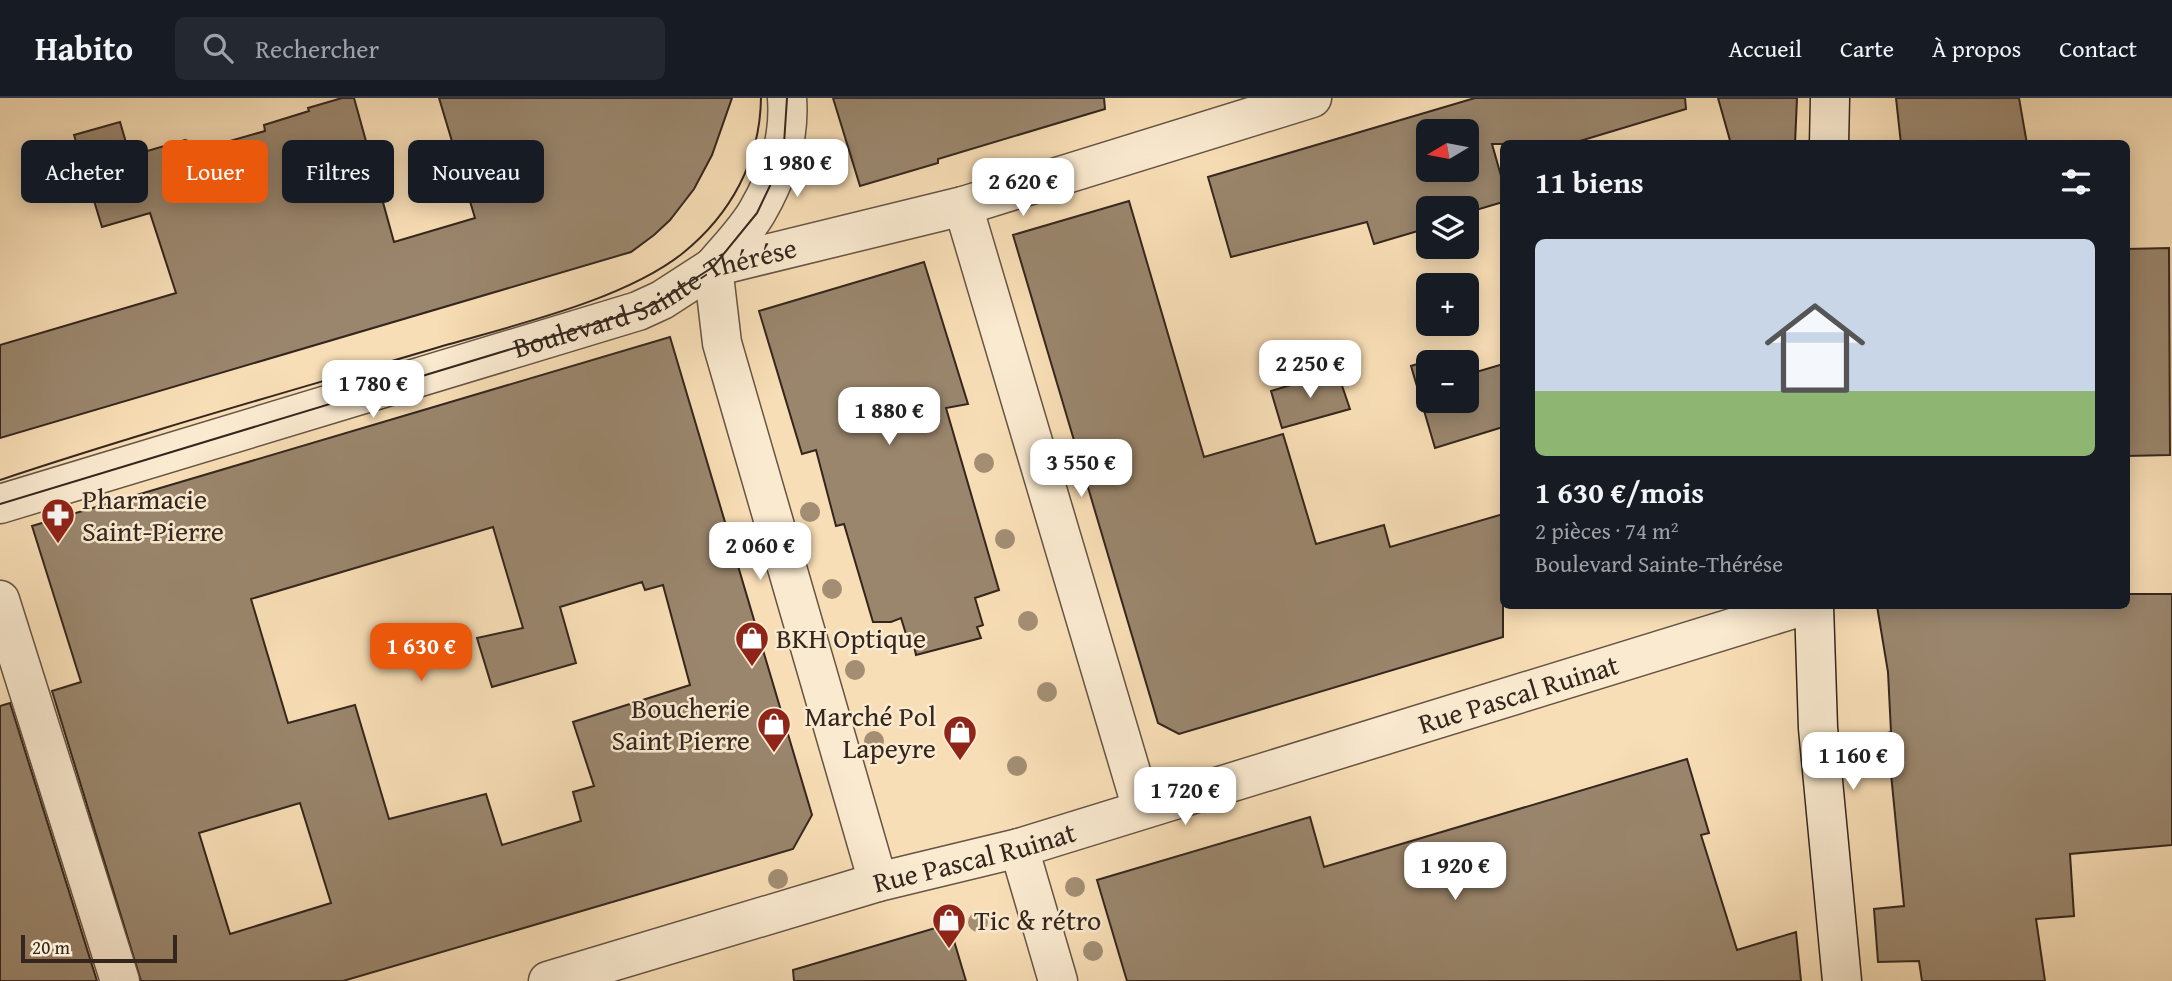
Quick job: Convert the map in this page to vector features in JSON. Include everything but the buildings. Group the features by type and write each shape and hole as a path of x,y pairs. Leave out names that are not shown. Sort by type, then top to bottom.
{"street":[{"path":"787,98 784,144 778,169 757,213 713,267 722,343 878,883"},
{"name":"Boulevard Sainte-Thérése","path":"0,503 638,311 662,300 713,267 963,206 1312,98"},
{"path":"1829,140 1830,98"},
{"path":"963,206 1142,809"},
{"path":"0,600 120,981"},
{"name":"Rue Pascal Ruinat","path":"548,981 878,883 1020,848 1792,609"},
{"path":"1814,609 1818,728 1842,981"},
{"path":"1020,848 1058,981"}],"tram line":[{"path":"0,480 163,428 531,321 630,285 683,253 700,238 729,203 749,164 755,143 761,98"},
{"path":"0,504 638,311 662,300 713,267 757,213 778,169 784,144 787,98"}],"place":[{"name":"Pharmacie Saint-Pierre","path":"58,545"},
{"name":"BKH Optique","path":"752,668"},
{"name":"Boucherie Saint Pierre","path":"774,754"},
{"name":"Marché Pol Lapeyre","path":"960,762"},
{"name":"Tic & rétro","path":"949,950"}]}
